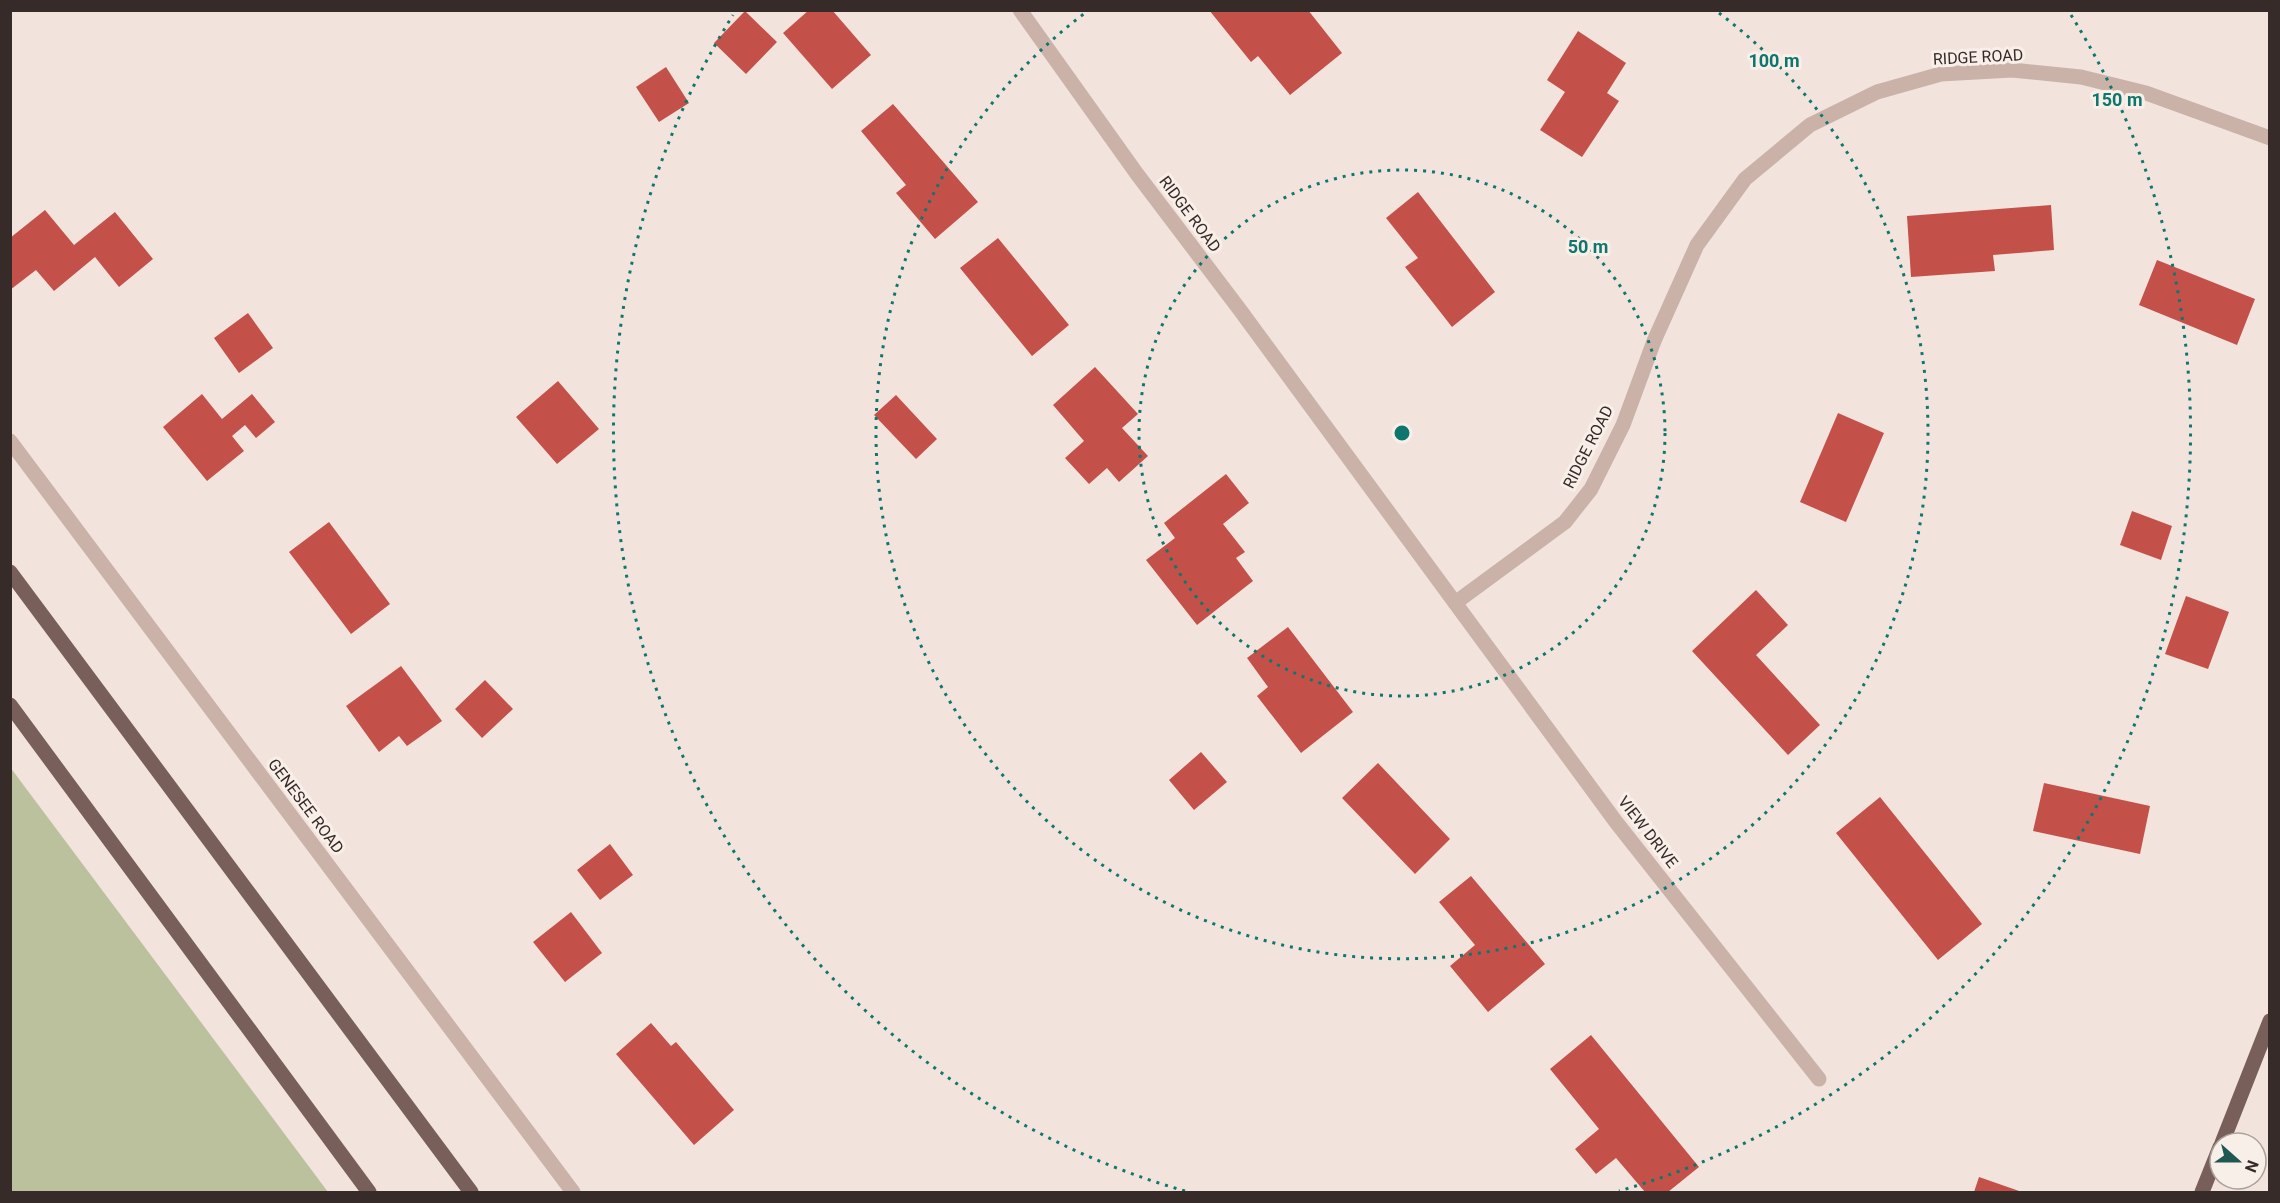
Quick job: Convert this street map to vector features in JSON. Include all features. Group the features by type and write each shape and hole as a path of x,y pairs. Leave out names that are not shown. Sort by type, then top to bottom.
{"main road":[{"path":"10,573 471,1192"},
{"path":"10,705 369,1192"},
{"path":"2227,1131 2270,1021"},
{"path":"2202,1192 2208,1177"}],"street":[{"name":"RIDGE ROAD","path":"1020,10 1137,174 1455,603 1565,522 1591,489 1623,425 1654,341 1697,245 1745,179 1810,125 1877,92 1941,74 2012,70 2080,76 2145,93 2270,138"},
{"name":"GENESEE ROAD","path":"10,441 573,1192"},
{"name":"VIEW DRIVE","path":"1455,603 1616,822 1819,1079"}],"green space":[{"path":"10,767 328,1192 11,1192"}],"building":[{"path":"809,10 832,10 871,55 832,89 783,33"},
{"path":"1209,10 1308,10 1342,53 1290,95 1258,56 1251,62"},
{"path":"745,11 777,42 746,74 714,43"},
{"path":"1578,31 1626,63 1607,93 1619,101 1582,157 1540,130 1565,92 1547,80"},
{"path":"666,67 689,103 659,122 636,87"},
{"path":"893,104 978,202 935,239 896,193 906,185 861,131"},
{"path":"1418,192 1495,292 1452,327 1405,267 1418,258 1386,218"},
{"path":"2051,205 2054,250 1993,255 1995,271 1911,277 1907,216"},
{"path":"45,210 74,245 115,212 153,259 119,287 95,257 54,291 36,270 10,290 10,238"},
{"path":"998,238 1069,325 1032,356 960,268"},
{"path":"2157,260 2255,299 2237,345 2139,305"},
{"path":"248,313 273,348 239,373 214,338"},
{"path":"1095,367 1138,414 1122,428 1148,456 1119,482 1107,468 1089,484 1065,458 1084,441 1053,405"},
{"path":"558,381 599,429 557,464 516,417"},
{"path":"202,394 222,419 252,394 275,422 256,438 245,425 232,436 244,451 207,481 163,427"},
{"path":"896,395 937,439 916,459 874,415"},
{"path":"1838,413 1884,433 1846,522 1800,502"},
{"path":"1226,474 1249,503 1223,524 1245,552 1236,558 1253,581 1197,625 1146,560 1175,538 1164,523"},
{"path":"2132,511 2172,526 2161,560 2120,545"},
{"path":"329,522 390,604 351,634 289,552"},
{"path":"1756,590 1788,625 1756,655 1820,725 1788,755 1692,651"},
{"path":"2186,596 2229,612 2208,669 2165,654"},
{"path":"1288,627 1353,712 1301,753 1257,696 1268,687 1247,658"},
{"path":"401,666 442,721 407,746 399,736 379,752 346,706"},
{"path":"485,680 513,709 482,738 455,709"},
{"path":"1201,752 1227,782 1194,810 1169,780"},
{"path":"1378,763 1450,839 1415,874 1342,798"},
{"path":"2044,783 2150,806 2140,854 2033,831"},
{"path":"1880,797 1982,924 1938,960 1836,833"},
{"path":"610,844 633,875 600,900 577,870"},
{"path":"1471,876 1545,964 1488,1012 1450,966 1475,945 1439,902"},
{"path":"571,912 602,953 565,982 533,942"},
{"path":"651,1023 671,1046 676,1042 734,1110 694,1145 616,1054"},
{"path":"1591,1035 1699,1167 1668,1192 1645,1192 1616,1158 1596,1174 1575,1149 1599,1129 1550,1069"},
{"path":"1979,1177 2022,1192 1974,1192"}]}
